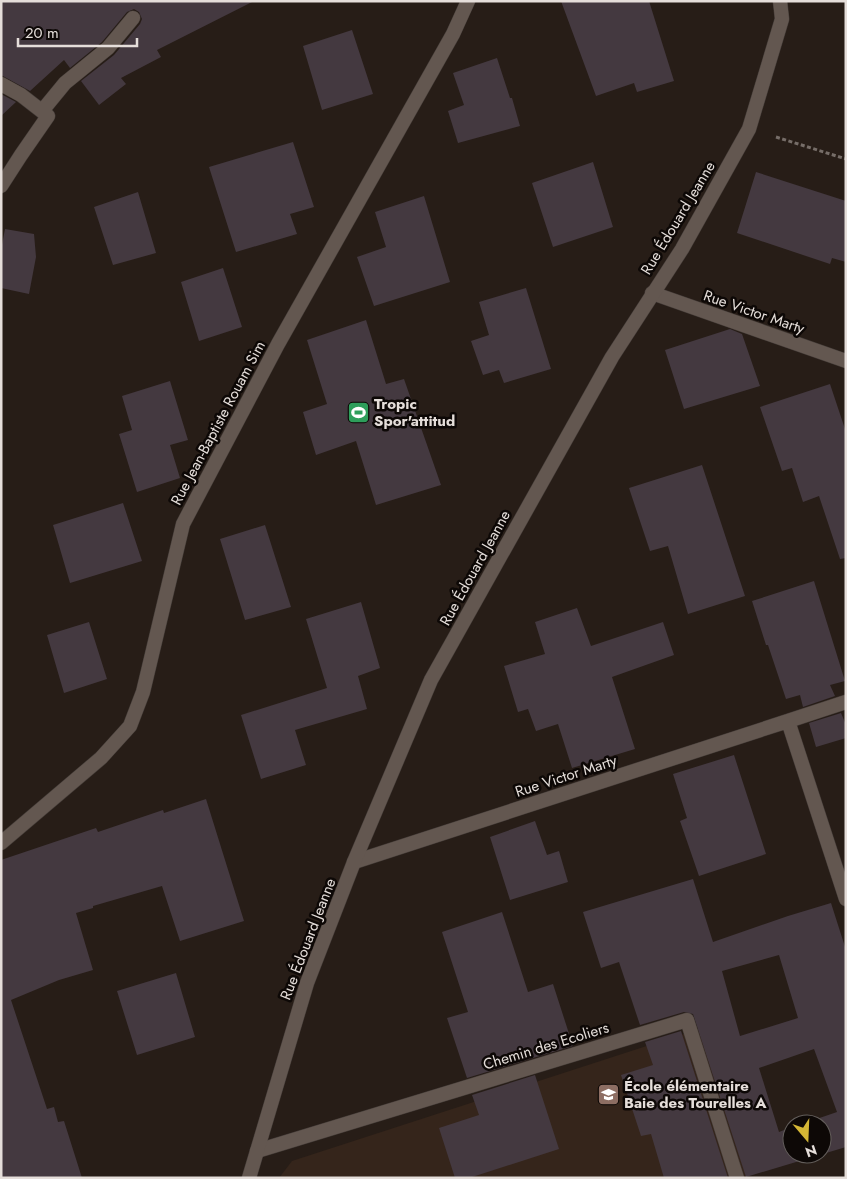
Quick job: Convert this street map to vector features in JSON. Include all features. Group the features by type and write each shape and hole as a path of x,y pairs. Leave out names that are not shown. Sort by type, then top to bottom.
{"street":[{"name":"Rue Jean-Baptiste Rouam Sim","path":"1,843 101,758 130,726 143,692 183,524 278,344 453,34 468,1"},
{"name":"Rue Édouard Jeanne","path":"250,1178 256,1151 306,983 354,862 431,680 612,357 682,248 749,129 782,19 780,1"},
{"path":"42,111 65,83 108,48 132,18"},
{"path":"1,84 48,116 1,186"},
{"name":"Rue Victor Marty","path":"652,293 846,361"},
{"name":"Rue Victor Marty","path":"354,862 846,702"},
{"path":"788,721 846,899"},
{"name":"Chemin des Ecoliers","path":"256,1151 687,1020 737,1178"}],"path":[{"path":"749,129 846,159"}],"shaded area":[{"name":"École élémentaire Baie des Tourelles A","path":"699,1029 747,1178 279,1178 292,1161"}],"building":[{"path":"1,1 254,1 157,50 161,57 121,78 126,84 99,105 81,81 114,55 140,24 142,19 139,12 134,9 127,12 102,42 70,68 64,60 30,91 1,75"},
{"path":"561,1 649,1 674,81 637,92 634,83 596,96"},
{"path":"352,30 373,94 322,110 303,46"},
{"path":"497,58 520,126 458,143 448,111 464,105 453,73"},
{"path":"1,94 16,102 1,116"},
{"path":"293,142 314,207 290,214 297,234 236,252 209,167"},
{"path":"593,162 613,227 553,247 532,183"},
{"path":"756,172 846,201 846,262 832,258 830,264 737,233"},
{"path":"138,192 156,253 113,265 94,207"},
{"path":"424,196 450,282 374,306 357,257 386,247 375,212"},
{"path":"5,229 34,234 36,257 29,294 1,288 1,250"},
{"path":"223,268 242,327 199,341 181,282"},
{"path":"526,288 551,369 504,383 499,370 483,375 471,341 489,335 479,302"},
{"path":"366,320 386,384 404,379 441,485 376,505 356,441 316,455 303,412 327,404 307,340"},
{"path":"730,329 742,334 760,386 684,409 665,350"},
{"path":"170,381 188,440 170,445 180,478 137,492 119,434 132,430 122,396"},
{"path":"830,384 846,432 846,558 840,559 819,496 803,502 792,468 782,471 760,407"},
{"path":"702,465 745,596 688,614 668,546 650,551 629,488"},
{"path":"123,503 142,561 70,583 53,525"},
{"path":"265,525 291,607 245,620 220,539"},
{"path":"814,581 845,681 830,685 835,696 803,707 800,695 786,699 752,601"},
{"path":"361,602 380,668 358,676 367,709 295,730 306,765 261,779 241,715 327,688 306,619"},
{"path":"577,608 591,646 663,622 674,655 612,677 635,749 572,768 558,724 536,731 528,709 518,712 504,666 545,654 535,622"},
{"path":"89,622 107,679 64,693 47,635"},
{"path":"841,713 846,725 846,738 816,747 809,723"},
{"path":"734,755 766,854 699,876 680,821 687,818 673,774"},
{"path":"206,799 244,921 180,941 162,886 93,906 93,908 76,913 93,970 59,980 11,1000 47,1109 54,1107 58,1122 64,1121 82,1178 1,1178 1,860 96,828 98,832 163,810 164,813"},
{"path":"535,821 547,855 559,851 568,882 510,900 490,837"},
{"path":"693,879 713,942 831,903 846,950 846,1147 832,1151 831,1114 837,1112 814,1049 759,1068 779,1132 782,1131 782,1164 789,1164 746,1177 693,1014 684,1012 640,1025 619,962 601,968 583,912","holes":["779,955 798,1018 740,1036 722,971"]},
{"path":"502,912 528,992 553,984 573,1046 467,1078 447,1018 468,1012 442,932"},
{"path":"176,973 195,1037 137,1055 117,991"},
{"path":"681,1031 728,1178 664,1178 651,1134 641,1136 621,1075 653,1065 645,1042"},
{"path":"535,1075 559,1149 469,1178 455,1178 439,1128 479,1115 472,1095"}],"place":[{"name":"Tropic Spor'attitud","path":"358,413"},
{"name":"École élémentaire Baie des Tourelles A","path":"608,1095"}]}
